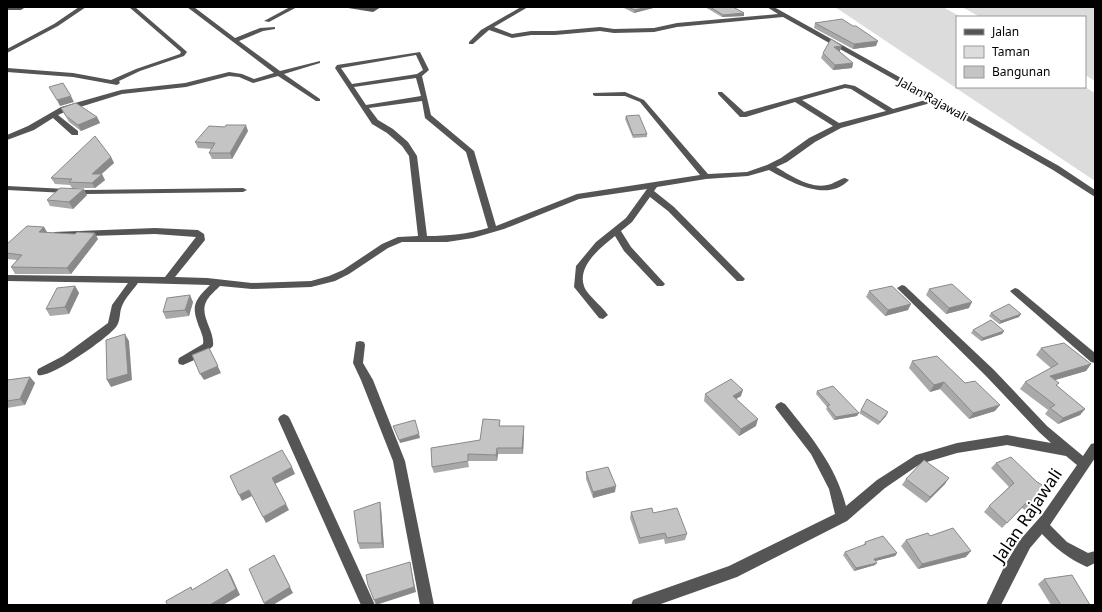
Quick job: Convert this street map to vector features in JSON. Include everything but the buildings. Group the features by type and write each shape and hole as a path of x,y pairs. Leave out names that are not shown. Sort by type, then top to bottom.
{"street":[{"path":"7,51 56,25 83,7"},
{"path":"112,82 133,72 182,55 184,52 132,7"},
{"path":"190,7 280,74 318,100"},
{"path":"267,21 294,7"},
{"path":"345,7 373,10 378,7"},
{"path":"471,44 483,31 525,7"},
{"name":"Jalan Rajawali","path":"770,7 1056,168 1095,194"},
{"path":"7,8 21,8"},
{"path":"490,28 512,36 531,33 555,33 600,29 614,31 648,31 677,25 784,15"},
{"path":"235,40 262,29 273,28"},
{"path":"350,86 419,76 426,70 418,53 339,66 350,86 375,122 390,131 405,144 413,156 423,238"},
{"path":"7,138 53,116 64,109 121,92 186,85 229,74 240,75 253,81 318,62"},
{"path":"7,70 72,75 112,82 121,84 121,92"},
{"path":"419,76 428,116 470,151 493,229"},
{"path":"720,93 743,115 798,101 845,86 853,87 892,111"},
{"path":"595,94 622,93 635,96 642,101 706,178"},
{"path":"364,107 425,98"},
{"path":"7,278 218,282 252,286 311,284 332,279 346,272 385,246 401,239 447,239 493,229 577,197 652,189 706,178 748,174 770,167 784,160 812,140 838,126 934,100"},
{"path":"798,101 838,126"},
{"path":"53,116 75,133"},
{"path":"770,167 789,178 810,186 825,189 845,180"},
{"path":"7,188 86,192 244,190"},
{"path":"603,314 579,287 579,268 599,244 629,220 652,189"},
{"path":"652,189 740,279"},
{"path":"616,230 627,249 660,284"},
{"path":"57,234 155,231 198,233 201,236 200,240 167,281"},
{"path":"42,372 67,359 107,330 113,324 117,305 135,281"},
{"path":"183,360 197,354 208,346 209,338 199,313 200,306 203,298 218,282"},
{"path":"902,288 1067,451 1084,464"},
{"path":"1015,291 1095,359"},
{"path":"360,345 358,363 367,380 399,461 427,605"},
{"path":"781,407 815,450 835,488 842,517"},
{"path":"284,419 368,605"},
{"path":"638,605 732,572 842,517 881,484 916,460 943,452 1007,440 1028,442 1067,451"},
{"name":"Jalan Rajawali","path":"993,605 1010,570 1025,544 1042,525 1095,448"},
{"path":"1042,525 1062,546 1086,560 1095,557"}],"green space":[{"path":"835,7 943,7 959,16 956,16 956,88"},
{"path":"962,7 1095,7 1095,81 1086,76 1086,16 978,16"},
{"path":"956,88 1086,88 1095,93 1095,181"}]}
